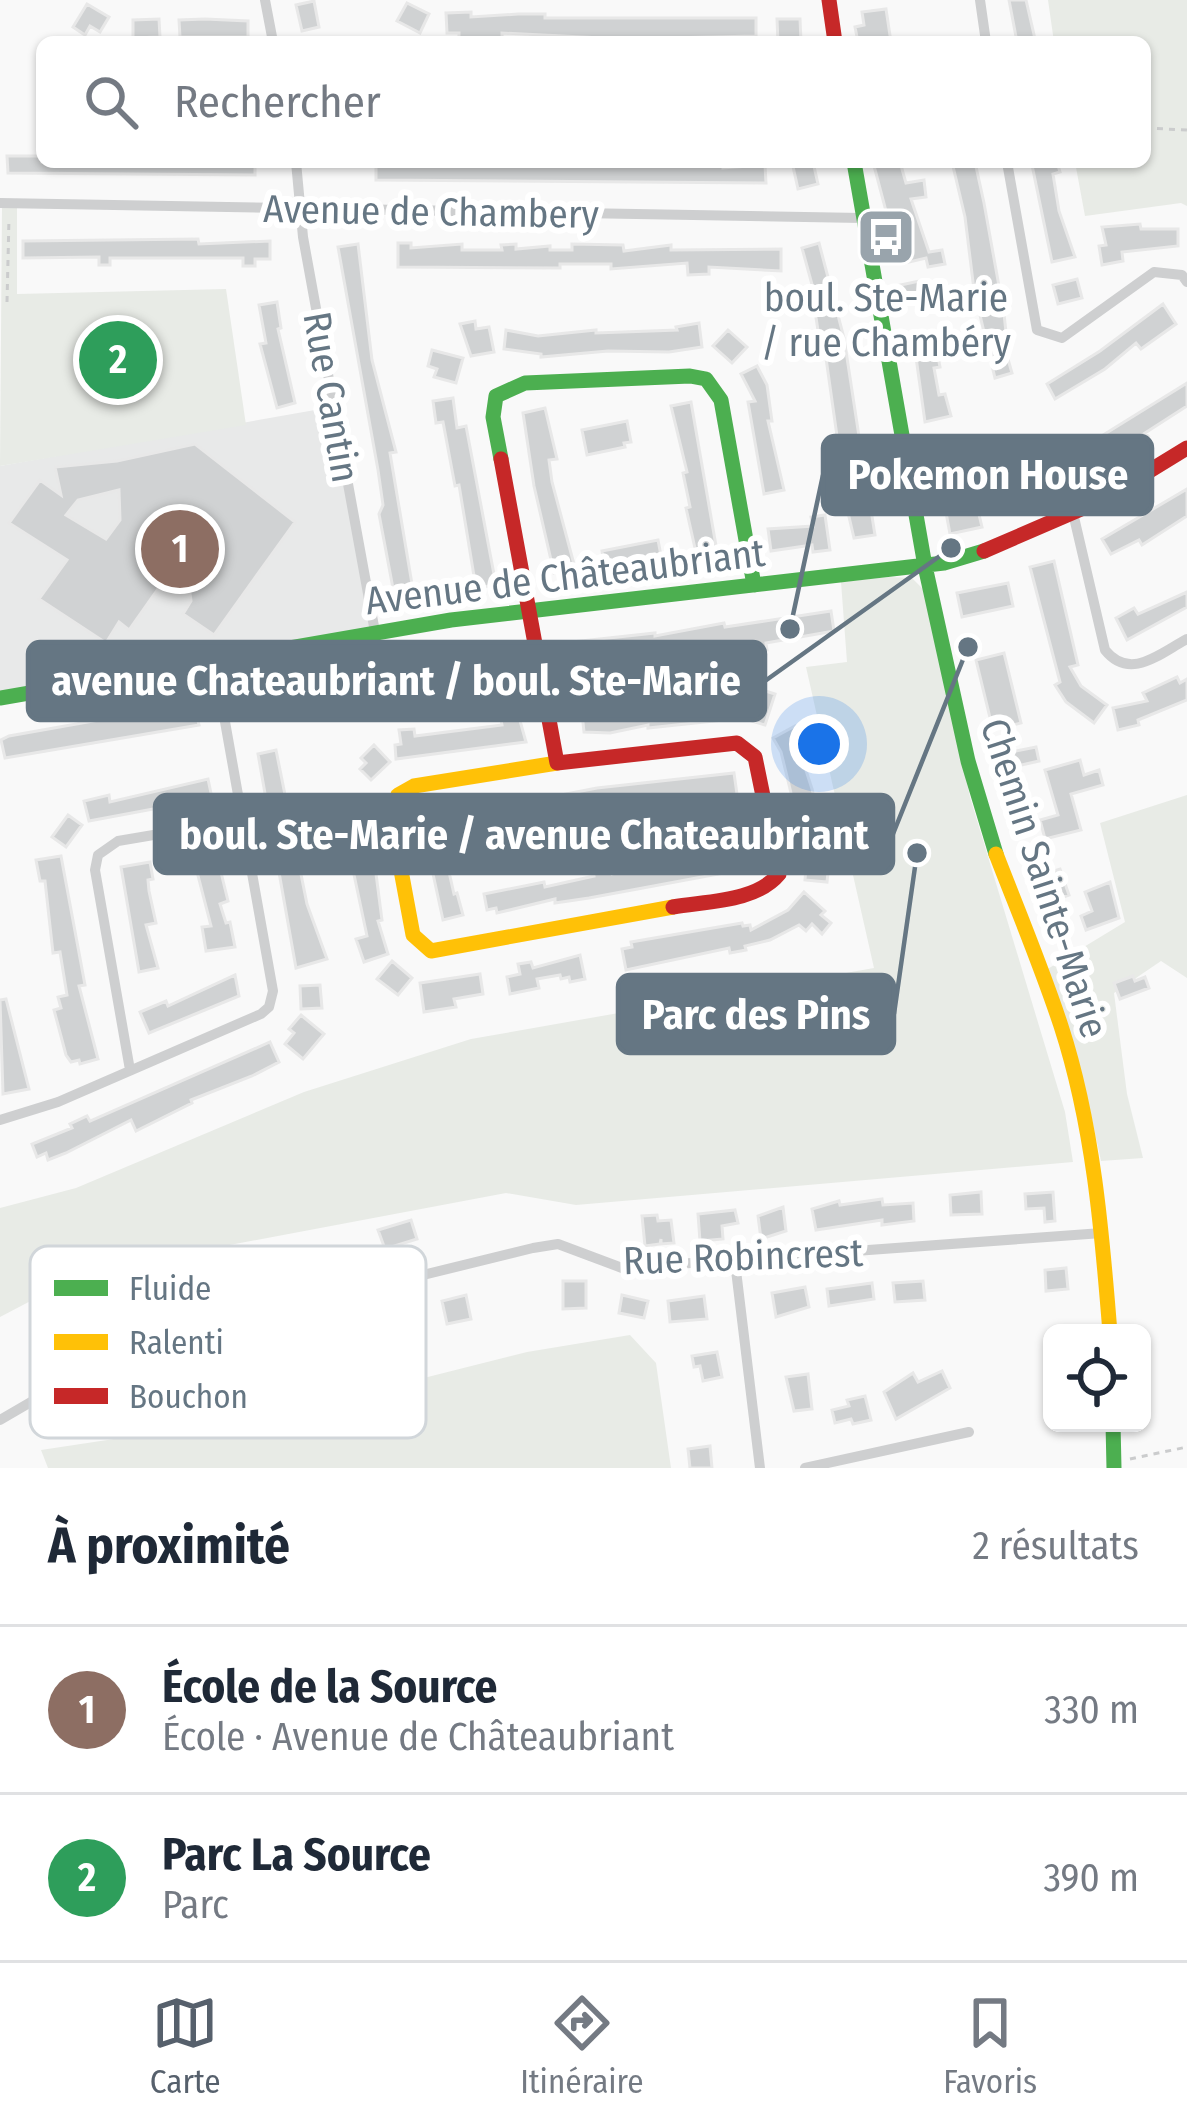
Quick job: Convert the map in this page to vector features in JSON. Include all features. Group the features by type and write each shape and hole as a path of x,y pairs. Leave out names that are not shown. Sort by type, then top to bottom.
{"street":[{"path":"265,0 272,36"},
{"path":"829,0 834,36"},
{"path":"980,0 985,36"},
{"name":"Rue Cantin","path":"297,168 303,237 375,632"},
{"name":"Chemin Sainte-Marie","path":"855,168 925,566 974,781 1062,1029 1094,1162 1109,1324"},
{"path":"1008,168 1037,330 1062,338 1154,272 1182,275 1187,282"},
{"name":"Avenue de Chambery","path":"5,204 862,218"},
{"path":"556,763 494,417 496,397 525,383 706,379 721,400 754,585"},
{"name":"Avenue de Châteaubriant","path":"0,698 375,632 925,566 982,552 1073,513 1187,448"},
{"path":"1073,513 1106,650 1116,663 1126,667 1187,639"},
{"path":"0,1120 58,1102 269,1007 273,992 214,660"},
{"path":"736,743 755,757 779,874 770,886 755,892 430,951 412,935 392,822 398,795 414,786 556,763 736,743"},
{"path":"130,1070 94,870 98,855 118,841 242,820"},
{"name":"Rue Robincrest","path":"426,1274 558,1244 622,1268 1102,1233"},
{"path":"735,1262 760,1468"},
{"name":"Rue Robincrest","path":"0,1420 30,1403"},
{"path":"805,1468 969,1432"},
{"path":"1113,1432 1114,1466"}],"path":[{"path":"1151,128 1187,130"},
{"path":"5,204 7,302"},
{"path":"1114,1466 1187,1447"}],"shaded area":[{"path":"1048,0 1187,0 1187,206 1085,216 1076,168 1151,168 1151,36 1053,36"},
{"path":"2,206 17,206 17,294 226,289 246,425 0,466"},
{"path":"332,407 375,632 0,693 0,466"},
{"path":"912,578 925,591 970,797 1065,1112 1073,1162 576,1205 506,1193 224,1246 30,1246 30,1301 0,1317 0,1208 76,1188 304,1092 471,1039 874,968 806,667 847,662 841,582"},
{"path":"1187,795 1187,978 1161,961 1114,993 1127,1094 1143,1158 1101,1161 1090,1110 1041,973 1125,922 1100,823"},
{"path":"630,1335 656,1363 671,1468 48,1468 41,1450 120,1438 426,1438 426,1377 527,1352"}],"building":[{"path":"1009,0 1026,0 1034,36 1016,36"},
{"path":"314,1 319,27 302,31 296,5"},
{"path":"407,3 429,14 420,33 397,21"},
{"path":"87,4 109,17 100,32 90,26 85,35 73,27"},
{"path":"886,9 890,36 857,36 855,27 864,25 862,12"},
{"path":"446,13 756,18 756,36 459,36 447,33"},
{"path":"159,19 160,36 133,36 133,20"},
{"path":"777,19 800,19 801,36 778,36"},
{"path":"179,20 248,21 248,36 180,36"},
{"path":"7,156 36,156 36,168 255,168 255,175 8,173"},
{"path":"376,168 765,168 766,183 376,180"},
{"path":"793,168 814,168 818,184 798,189"},
{"path":"875,168 902,168 906,183 924,180 926,197 911,199 929,252 942,250 945,264 928,267 926,258 905,263 891,214 887,215"},
{"path":"953,168 976,168 984,203 1004,314 1007,341 1003,342 1012,373 995,378 974,290"},
{"path":"1033,168 1059,168 1060,172 1053,174 1059,211 1075,257 1052,262"},
{"path":"1140,224 1141,229 1178,229 1178,246 1122,252 1123,261 1102,265 1099,246 1106,245 1102,227"},
{"path":"198,239 199,244 270,241 270,259 255,259 255,266 243,266 243,258 110,258 110,265 99,265 99,257 23,258 23,241"},
{"path":"398,243 411,243 411,248 462,244 462,250 502,250 501,245 516,244 516,249 550,246 550,250 572,250 572,244 623,245 624,251 671,245 671,250 781,249 781,271 709,267 709,274 688,275 687,263 611,269 611,264 398,267"},
{"path":"819,243 844,338 860,443 868,466 864,467 875,535 854,538 841,483 849,481 837,436 823,337 819,337 815,311 819,310 802,248"},
{"path":"358,244 372,360 396,452 390,453 414,596 395,599 379,514 383,505 378,470 338,247"},
{"path":"1077,279 1082,298 1058,304 1053,285"},
{"path":"924,280 924,301 900,301 896,286"},
{"path":"277,302 278,329 295,403 277,408 260,344 266,343 259,305"},
{"path":"1163,304 1176,324 1141,349 1136,343 1105,369 1055,399 1047,384"},
{"path":"475,321 476,329 489,327 494,352 471,356 460,324"},
{"path":"699,323 702,347 669,352 541,357 504,349 506,330 538,336 677,330"},
{"path":"728,330 747,347 732,363 713,346"},
{"path":"941,338 944,350 937,351 940,367 934,368 939,395 945,394 951,416 925,422 914,343"},
{"path":"432,350 463,358 456,383 434,377 437,369 428,366"},
{"path":"757,366 767,385 772,421 768,421 784,490 764,494 748,402 755,401 741,374"},
{"path":"1187,383 1187,406 1145,433 1148,436 1082,474 1006,508 997,487 1087,445"},
{"path":"453,398 457,428 466,426 496,585 476,588 459,485 455,486 443,422 436,423 433,401"},
{"path":"691,402 719,563 699,566 686,508 690,507 683,473 687,472 671,406"},
{"path":"545,408 557,459 549,460 552,482 575,568 554,573 523,413"},
{"path":"627,421 631,442 587,455 582,430"},
{"path":"956,442 969,499 975,498 982,527 950,534 934,448"},
{"path":"195,444 295,522 214,635 183,614 191,601 187,571 165,579 129,630 119,622 106,643 39,599 67,560 9,523 40,480 61,495 55,467 117,461","holes":["119,490 120,520 106,539 66,515 78,500"]},
{"path":"1187,489 1187,516 1142,545 1139,540 1111,554 1102,539"},
{"path":"825,515 830,550 813,552 812,545 771,551 768,529 813,526 811,517"},
{"path":"658,540 662,561 605,570 602,551"},
{"path":"1054,561 1078,665 1070,667 1081,686 1107,705 1094,723 1066,702 1055,685 1060,682 1030,567"},
{"path":"1008,583 1013,606 962,617 957,593"},
{"path":"1187,592 1187,607 1127,640 1116,618 1134,608 1138,614"},
{"path":"831,611 834,631 766,643 767,650 757,652 756,646 734,650 733,644 566,668 562,643 655,636"},
{"path":"1004,653 1021,723 993,730 976,660"},
{"path":"1177,677 1180,683 1187,679 1187,700 1138,720 1139,725 1118,730 1113,708 1147,701 1143,693"},
{"path":"759,689 775,694 765,725 742,718 584,732 582,713 685,704 750,692 757,695"},
{"path":"194,703 199,725 5,758 1,740 9,736"},
{"path":"517,710 526,742 396,759 399,730 414,729 415,736 502,725 505,713"},
{"path":"795,726 803,739 794,744 812,789 829,863 827,882 805,880 791,793 773,738"},
{"path":"374,745 390,762 371,780 360,769 366,763 361,758"},
{"path":"1036,747 1039,761 1004,769 1001,754"},
{"path":"276,750 307,904 327,959 296,968 258,754"},
{"path":"1080,760 1084,775 1099,770 1103,785 1071,794 1081,830 1045,839 1040,820 1058,815 1045,770"},
{"path":"734,773 737,794 640,806 640,801 545,823 544,818 475,831 471,808 529,795 530,801 597,788"},
{"path":"208,779 212,798 89,821 84,801 109,795 110,802"},
{"path":"447,808 452,831 443,832 442,841 463,915 443,920 420,814"},
{"path":"68,815 82,825 66,847 52,837"},
{"path":"741,847 745,869 589,898 555,903 555,899 497,913 496,908 487,910 484,894 544,882 545,887 594,876 593,871 610,867 612,874 710,849 711,853"},
{"path":"216,852 228,901 220,904 235,947 206,951 202,927 211,926 194,860"},
{"path":"61,856 85,985 79,986 98,1059 80,1064 66,1055 54,1010 61,1008 58,997 67,995 60,952 53,953 45,881 40,881 36,860"},
{"path":"150,862 149,891 156,923 146,925 158,968 139,972 121,867"},
{"path":"375,866 382,920 378,921 388,954 364,962 356,939 367,936 353,870"},
{"path":"1060,869 1069,895 1049,902 1040,875"},
{"path":"1110,882 1119,918 1086,930 1081,916 1092,911 1085,892"},
{"path":"804,892 831,923 822,934 812,924 806,931 799,925 745,946 746,950 730,953 729,948 626,970 622,949 632,947 631,942 742,923 751,930 788,910"},
{"path":"580,955 585,979 570,982 560,975 537,979 539,988 510,994 507,977 520,974 518,964 531,962 533,968"},
{"path":"392,961 412,978 398,995 377,979"},
{"path":"480,974 483,994 454,999 456,1007 424,1012 420,983"},
{"path":"235,975 239,996 149,1033 140,1012 166,1001 168,1006"},
{"path":"1133,976 1135,981 1145,977 1149,988 1120,999 1114,983"},
{"path":"320,985 322,1008 301,1009 300,986"},
{"path":"6,999 29,1089 3,1094 0,1000"},
{"path":"301,1015 324,1034 303,1059 285,1044 294,1033 289,1029"},
{"path":"270,1042 279,1062 252,1076 191,1100 136,1131 131,1120 66,1153 48,1160 46,1153 37,1157 32,1144 72,1128 70,1124 87,1116 90,1121"},
{"path":"981,1192 982,1214 951,1215 950,1195"},
{"path":"1053,1192 1055,1221 1045,1222 1044,1208 1026,1209 1025,1194"},
{"path":"882,1199 883,1205 913,1203 914,1221 882,1225 882,1220 816,1230 812,1209 839,1201 840,1205"},
{"path":"783,1207 786,1231 761,1239 758,1216"},
{"path":"735,1210 738,1223 722,1226 723,1239 700,1241 698,1214"},
{"path":"657,1215 658,1221 671,1220 674,1243 661,1244 661,1239 660,1244 645,1246 642,1216"},
{"path":"411,1220 417,1239 384,1246 378,1230"},
{"path":"1066,1268 1068,1289 1046,1291 1045,1270"},
{"path":"563,1281 586,1281 586,1308 563,1309"},
{"path":"923,1281 925,1300 895,1302 893,1283"},
{"path":"872,1283 874,1299 829,1306 827,1289"},
{"path":"805,1287 809,1307 776,1317 772,1293"},
{"path":"466,1295 471,1319 447,1324 442,1301"},
{"path":"622,1295 648,1301 644,1318 619,1313"},
{"path":"704,1296 707,1319 670,1322 668,1301"},
{"path":"717,1352 722,1377 703,1381 692,1356"},
{"path":"942,1371 950,1388 896,1419 884,1392 913,1373 918,1382"},
{"path":"808,1374 812,1409 794,1411 786,1377"},
{"path":"865,1396 871,1420 835,1423 832,1410"},
{"path":"710,1446 712,1468 690,1468 688,1449"}],"traffic: fast":[{"path":"855,168 925,566 968,761 996,854"},
{"path":"501,459 493,417 496,396 525,383 706,379 721,400 754,585"},
{"path":"0,698 451,620 944,563 984,551"},
{"path":"1113,1432 1114,1468"}],"traffic: slow":[{"path":"557,763 414,786 398,795 392,822 413,935 431,951 673,907"},
{"path":"996,854 1072,1063 1088,1139 1109,1324"}],"traffic: jam":[{"path":"829,0 834,36"},
{"path":"984,551 1102,500 1187,448"},
{"path":"501,459 557,763 737,743 755,757 779,874 744,895 673,907"}],"place":[{"name":"boul. Ste-Marie / rue Chambéry","path":"886,237"},
{"name":"Parc La Source","path":"118,360"},
{"name":"avenue Chateaubriant / boul. Ste-Marie","path":"951,548"},
{"name":"École de la Source","path":"180,549"},
{"name":"Pokemon House","path":"790,629"},
{"name":"boul. Ste-Marie / avenue Chateaubriant","path":"968,647"},
{"name":"Parc des Pins","path":"917,853"}]}
